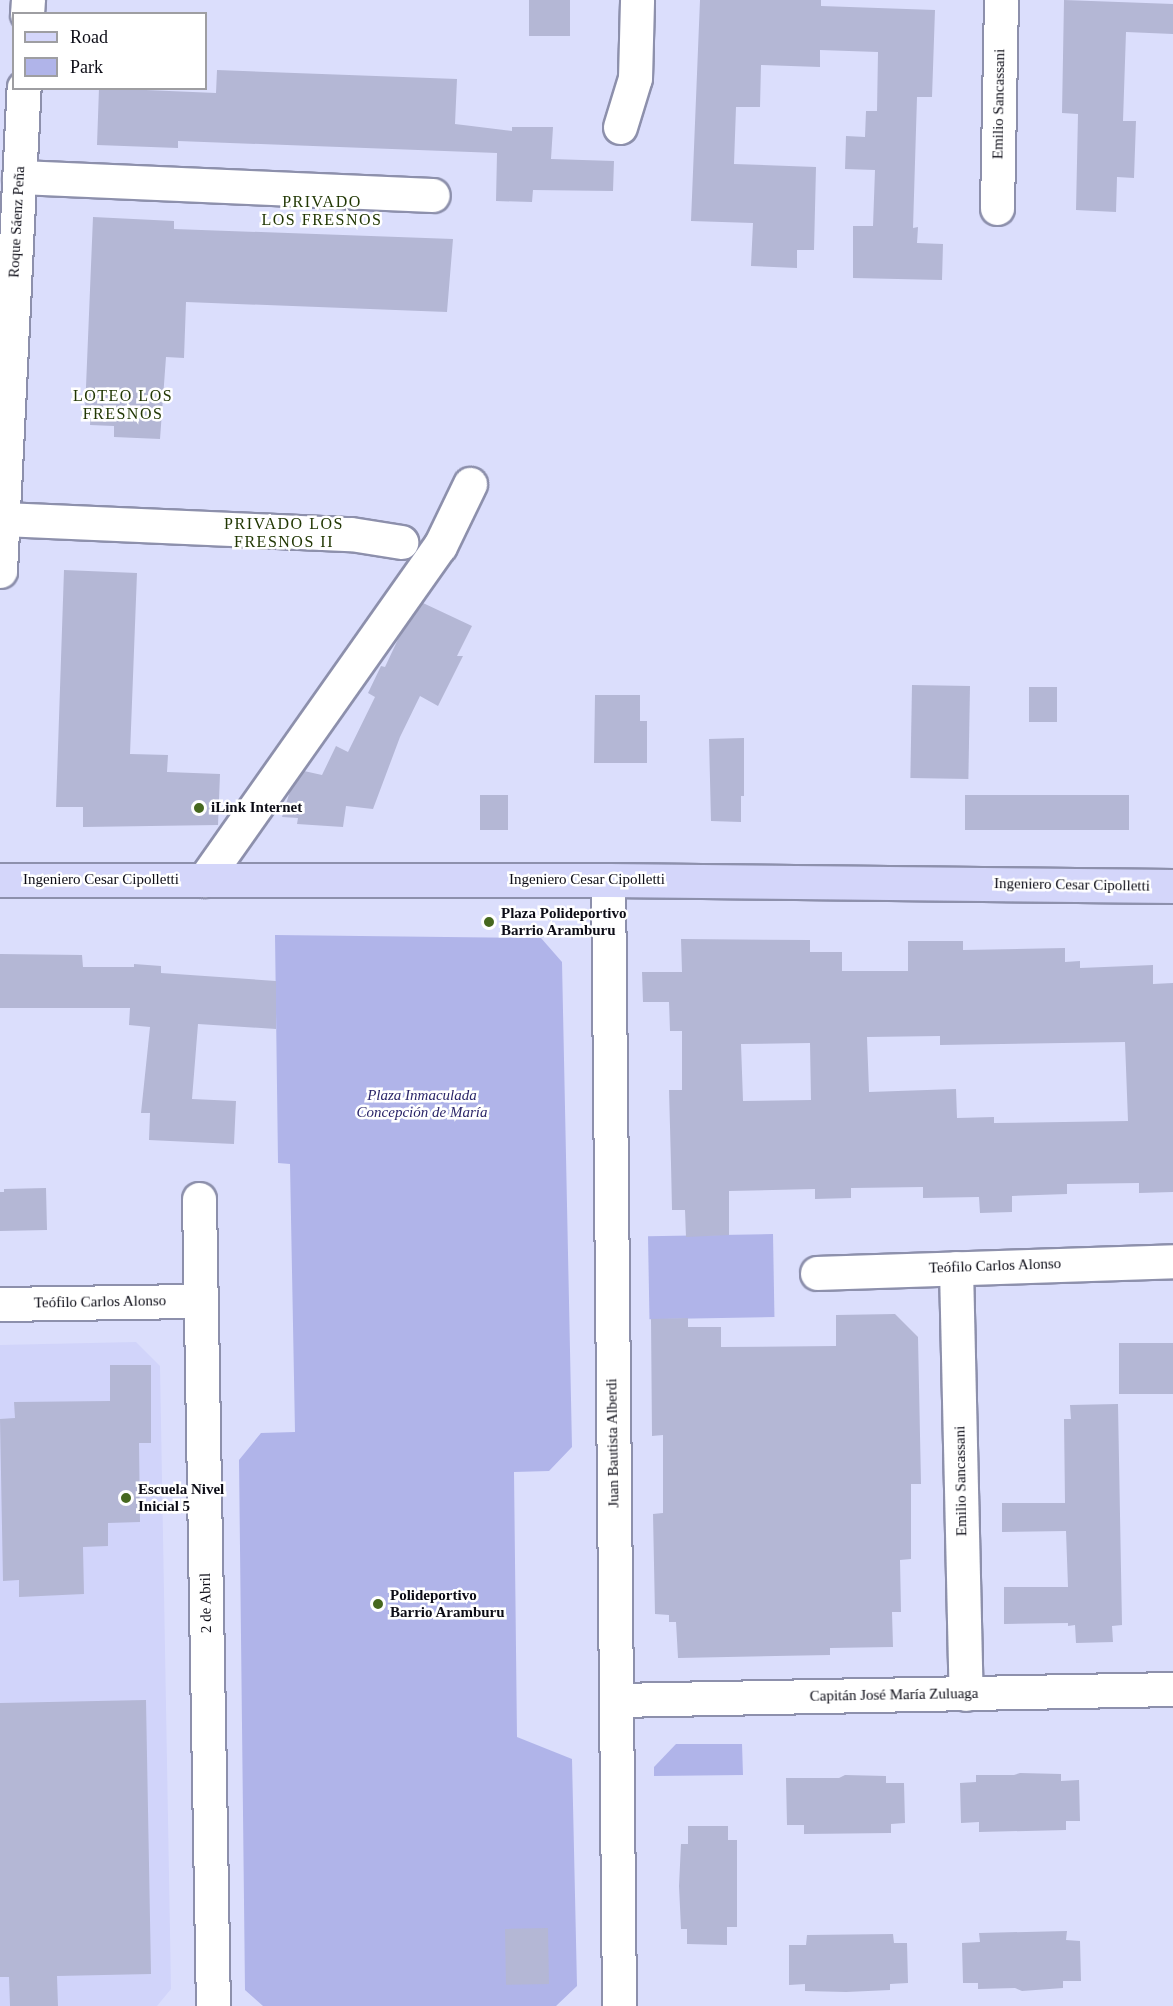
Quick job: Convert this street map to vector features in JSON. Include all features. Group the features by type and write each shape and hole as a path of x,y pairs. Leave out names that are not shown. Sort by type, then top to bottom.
{"main road":[{"name":"Ingeniero Cesar Cipolletti","path":"0,880 608,880 1173,886"}],"street":[{"path":"620,127 635,78 637,0"},
{"name":"Emilio Sancassani","path":"997,208 1001,0"},
{"name":"Roque Sáenz Peña","path":"0,571 24,90"},
{"path":"19,177 433,195"},
{"path":"204,880 440,546 470,483"},
{"path":"3,519 351,534 401,542"},
{"name":"Juan Bautista Alberdi","path":"608,880 619,2006"},
{"name":"2 de Abril","path":"199,1199 213,2006"},
{"name":"Teófilo Carlos Alonso","path":"817,1273 1173,1261"},
{"name":"Emilio Sancassani","path":"956,1268 966,1694"},
{"name":"Teófilo Carlos Alonso","path":"0,1304 200,1301"},
{"name":"Capitán José María Zuluaga","path":"616,1700 1173,1689"}],"shaded area":[{"path":"136,1342 160,1366 171,1989 157,2006 0,2006 0,1345"}],"green space":[{"name":"Plaza Inmaculada Concepción de María","path":"275,935 541,938 562,962 572,1447 549,1471 514,1472 517,1737 572,1759 577,1986 556,2006 263,2006 245,1990 239,1460 261,1433 295,1432 290,1164 278,1163"},
{"path":"773,1234 774,1317 649,1319 648,1236"},
{"path":"676,1744 742,1744 743,1775 654,1776 654,1767"}],"building":[{"path":"529,0 570,0 570,36 529,36"},
{"path":"700,0 821,0 821,6 935,10 932,97 917,97 913,228 918,227 917,243 943,244 942,280 853,278 853,226 873,226 875,170 845,169 846,136 865,137 866,111 877,111 878,52 820,50 820,67 761,65 760,107 736,107 734,164 816,167 814,250 797,250 797,268 751,266 753,223 691,221"},
{"path":"1064,0 1173,4 1173,34 1126,32 1123,121 1136,121 1134,178 1117,177 1116,212 1076,210 1078,114 1062,113"},
{"path":"217,70 457,79 455,124 512,131 512,127 553,127 551,159 614,161 613,191 533,190 532,202 496,201 497,153 178,141 178,148 97,145 99,90 216,93"},
{"path":"93,217 174,221 174,229 453,239 447,312 186,302 184,358 166,357 160,439 114,437 114,426 90,425 91,411 85,411"},
{"path":"64,570 137,573 130,754 168,755 167,772 220,774 218,825 83,827 83,807 56,807"},
{"path":"423,603 472,626 457,656 463,656 438,706 420,696 400,737 373,809 346,806 343,827 297,824 298,818 282,817 290,791 304,771 322,775 336,746 348,752 375,697 368,693 381,666 385,667 400,635"},
{"path":"912,685 970,686 968,779 910,778"},
{"path":"1029,687 1057,687 1057,722 1029,722"},
{"path":"595,695 640,695 640,721 647,721 647,763 594,763"},
{"path":"744,738 744,796 741,796 741,822 711,821 709,739"},
{"path":"480,795 508,795 508,830 480,830"},
{"path":"965,795 1129,795 1129,830 965,830"},
{"path":"681,939 810,940 810,952 842,952 842,971 908,971 908,941 963,941 963,950 1065,948 1065,962 1080,961 1080,968 1153,965 1153,984 1173,983 1173,1192 1139,1193 1139,1183 1067,1184 1067,1194 1012,1196 1012,1212 980,1213 979,1197 923,1198 923,1187 851,1188 851,1198 815,1199 815,1189 729,1191 729,1235 686,1237 685,1210 672,1210 669,1090 682,1090 682,1031 670,1031 669,1002 643,1002 642,972 682,972","holes":["940,1036 940,1045 1125,1042 1128,1121 994,1123 994,1117 957,1118 956,1089 869,1092 867,1037","810,1043 811,1100 743,1101 741,1044"]},
{"path":"0,954 82,955 83,967 134,967 134,964 161,966 161,973 276,981 276,1029 198,1024 192,1099 236,1101 234,1144 149,1140 150,1113 141,1113 150,1027 129,1025 130,1008 0,1008"},
{"path":"46,1188 47,1230 0,1231 0,1192 4,1192 4,1189"},
{"path":"895,1314 918,1337 921,1484 911,1484 911,1559 900,1560 901,1612 892,1612 893,1647 830,1648 830,1655 678,1658 676,1622 669,1622 669,1615 655,1614 653,1514 663,1513 663,1435 652,1436 651,1319 688,1318 688,1327 721,1327 721,1347 836,1346 836,1315"},
{"path":"1119,1343 1173,1343 1173,1394 1119,1394"},
{"path":"110,1365 151,1365 151,1443 139,1443 140,1522 108,1523 108,1546 83,1547 84,1594 19,1597 19,1580 3,1581 0,1419 15,1418 14,1402 110,1401"},
{"path":"1118,1404 1122,1625 1112,1626 1113,1642 1076,1643 1075,1625 1068,1626 1068,1623 1004,1624 1004,1587 1068,1587 1066,1531 1002,1532 1002,1503 1065,1503 1064,1419 1071,1419 1070,1405"},
{"path":"146,1700 151,1974 57,1976 58,2006 10,2006 9,1977 0,1977 0,1703"},
{"path":"1061,1774 1061,1781 1079,1780 1080,1821 1066,1821 1066,1830 979,1832 979,1822 961,1823 960,1783 976,1782 976,1775"},
{"path":"845,1775 886,1776 886,1783 904,1783 905,1823 891,1824 891,1833 804,1834 804,1825 787,1825 786,1778 839,1778"},
{"path":"688,1826 728,1826 728,1840 737,1840 737,1927 727,1927 727,1945 687,1944 687,1929 681,1929 679,1886 681,1844 688,1844"},
{"path":"548,1928 549,1984 506,1985 505,1929"},
{"path":"1067,1931 1066,1940 1080,1941 1081,1981 1063,1981 1063,1988 1022,1991 1015,1988 978,1989 978,1983 963,1983 962,1943 980,1942 979,1933"},
{"path":"893,1934 894,1943 907,1943 908,1983 890,1984 890,1990 846,1992 805,1991 805,1984 789,1985 789,1945 806,1945 807,1935"}],"place":[{"name":"iLink Internet","path":"199,808"},
{"name":"Plaza Polideportivo Barrio Aramburu","path":"489,922"},
{"name":"Escuela Nivel Inicial 5","path":"126,1498"},
{"name":"Polideportivo Barrio Aramburu","path":"378,1604"}],"district":[{"name":"PRIVADO LOS FRESNOS","path":"322,211"},
{"name":"LOTEO LOS FRESNOS","path":"123,405"},
{"name":"PRIVADO LOS FRESNOS II","path":"284,533"}]}
